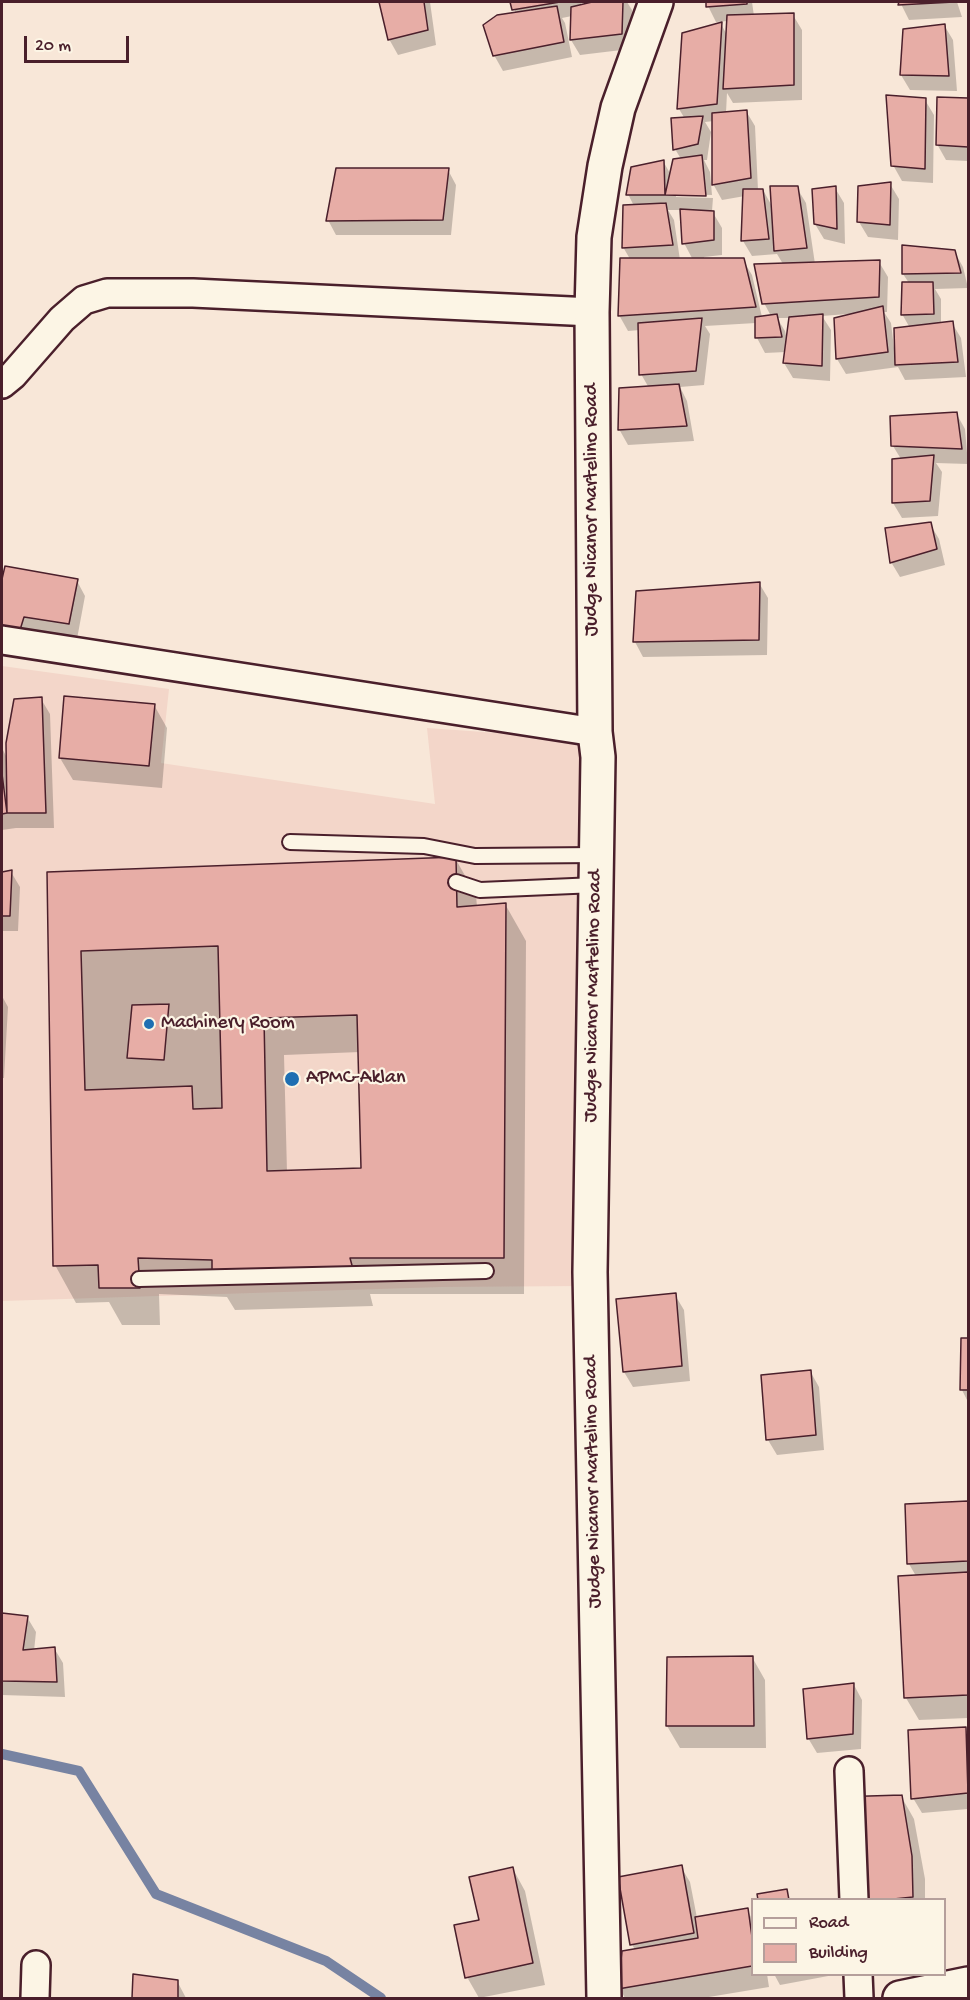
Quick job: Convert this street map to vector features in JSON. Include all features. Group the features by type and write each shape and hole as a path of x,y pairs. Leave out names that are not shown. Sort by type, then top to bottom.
{"main road":[{"name":"Judge Nicanor Martelino Road","path":"604,1998 590,1272 598,757 595,732 592,312 594,237 606,165 618,108 656,2"},
{"path":"900,1998 969,1984"}],"street":[{"path":"2,384 76,306 84,300 107,293 205,294 592,312"},
{"path":"2,640 595,732"},
{"path":"849,1771 854,1898"},
{"path":"35,1998 36,1965"},
{"path":"858,1976 859,1998"}],"lane":[{"path":"290,842 424,846 475,856 596,870"},
{"path":"456,882 480,890 596,870"},
{"path":"140,1279 486,1271"}],"shaded area":[{"name":"APMC-Aklan","path":"2,666 169,689 161,763 435,804 427,728 584,739 582,1286 443,1287 2,1301"}],"building":[{"path":"379,2 424,2 428,30 388,40"},
{"path":"510,2 560,2 512,10"},
{"path":"592,2 623,2 622,34 570,40 571,7"},
{"path":"706,2 747,2 747,4 706,7"},
{"path":"899,2 954,2 898,5"},
{"path":"557,6 564,42 493,56 483,25 497,15"},
{"path":"794,13 794,85 723,89 727,15"},
{"path":"722,22 717,104 677,109 682,33"},
{"path":"945,24 949,76 900,75 903,29"},
{"path":"886,95 926,98 925,169 891,166"},
{"path":"937,97 968,98 968,147 936,145"},
{"path":"747,110 751,178 712,185 712,113"},
{"path":"703,116 698,144 673,150 671,118"},
{"path":"702,155 706,196 665,195 673,159"},
{"path":"664,160 665,195 626,195 631,167"},
{"path":"336,168 449,168 443,220 326,221"},
{"path":"891,182 890,225 857,222 858,186"},
{"path":"770,186 798,186 807,248 774,251"},
{"path":"836,186 837,229 814,224 812,189"},
{"path":"743,189 763,189 769,239 741,241"},
{"path":"666,203 673,245 622,248 623,205"},
{"path":"680,209 714,211 714,240 682,244"},
{"path":"902,245 955,250 961,273 902,274"},
{"path":"620,258 744,258 756,307 618,316"},
{"path":"880,260 879,297 762,304 754,264"},
{"path":"902,282 933,282 934,314 901,315"},
{"path":"883,306 888,352 836,359 834,318"},
{"path":"777,314 782,337 755,338 755,317"},
{"path":"823,314 822,366 783,363 789,317"},
{"path":"702,318 696,371 639,375 638,323"},
{"path":"953,321 958,362 895,365 894,328"},
{"path":"679,384 687,426 618,430 619,388"},
{"path":"957,412 962,449 891,446 890,416"},
{"path":"934,455 930,501 892,503 892,459"},
{"path":"931,522 937,549 890,563 885,528"},
{"path":"5,566 78,579 69,624 24,617 20,630 2,625 2,579"},
{"path":"760,582 759,640 633,642 636,591"},
{"path":"64,696 155,704 149,766 59,758"},
{"path":"42,697 46,813 7,813 6,743 14,699"},
{"path":"2,774 7,813 2,814"},
{"path":"456,857 457,907 506,903 504,1258 350,1258 353,1269 212,1273 212,1260 138,1258 140,1288 99,1288 98,1265 53,1266 47,872","holes":["357,1015 361,1168 267,1171 264,1018"]},
{"path":"12,870 10,916 2,916 2,872"},
{"path":"218,946 222,1108 193,1109 192,1086 85,1090 81,951"},
{"name":"Machinery Room","path":"169,1004 164,1060 127,1058 132,1005"},
{"path":"676,1293 682,1366 623,1372 616,1299"},
{"path":"961,1338 968,1338 968,1390 960,1390"},
{"path":"811,1370 816,1435 766,1440 761,1375"},
{"path":"968,1501 968,1561 907,1564 905,1504"},
{"path":"968,1572 968,1695 904,1698 898,1576"},
{"path":"2,1613 28,1616 23,1650 55,1647 57,1682 2,1681"},
{"path":"753,1656 754,1726 666,1726 667,1657"},
{"path":"854,1683 853,1734 807,1739 803,1689"},
{"path":"966,1727 968,1793 911,1799 908,1730"},
{"path":"902,1795 912,1856 913,1897 840,1898 836,1797"},
{"path":"682,1865 694,1933 630,1945 618,1877"},
{"path":"513,1867 533,1963 465,1978 454,1925 479,1920 469,1877"},
{"path":"787,1889 789,1898 758,1898 757,1894"},
{"path":"748,1908 751,1930 751,1966 618,1989 622,1951 698,1938 695,1917"},
{"path":"133,1974 178,1980 178,1998 132,1998"}],"waterway":[{"path":"2,1754 79,1771 156,1894 326,1961 381,1998"}],"place":[{"name":"Machinery Room","path":"149,1024"},
{"name":"APMC-Aklan","path":"292,1079"}]}
